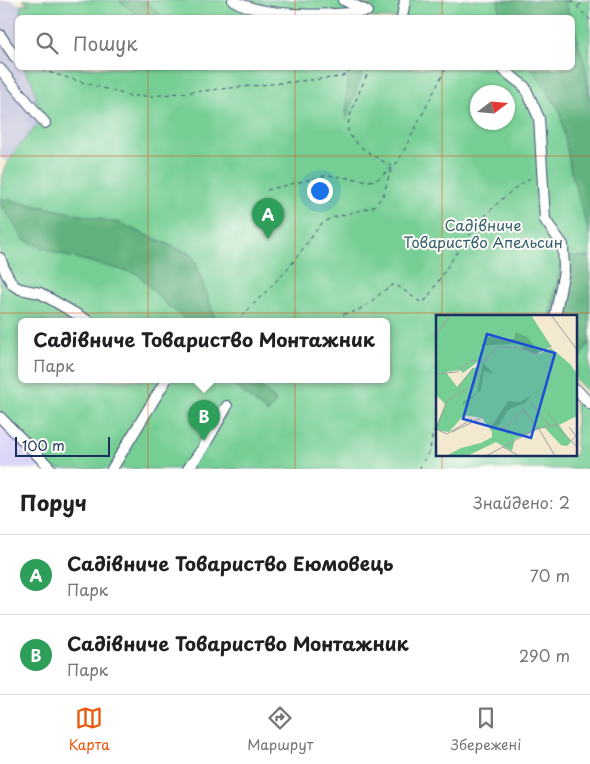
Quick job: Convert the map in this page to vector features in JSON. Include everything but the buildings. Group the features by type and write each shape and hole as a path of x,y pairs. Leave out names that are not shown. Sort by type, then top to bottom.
{"street":[{"path":"234,0 242,5 266,11 311,14 349,14 367,11 343,0"},
{"path":"403,15 406,0"},
{"path":"0,36 15,56"},
{"path":"0,70 45,123"},
{"path":"504,70 525,87 539,118 545,220 563,245 564,271 555,315"},
{"path":"0,258 10,279 20,289 40,293 83,318"},
{"path":"112,469 164,383"},
{"path":"578,391 590,404"},
{"path":"188,469 228,406"},
{"path":"0,417 50,469"}],"path":[{"path":"571,0 590,20"},
{"path":"577,7 585,0"},
{"path":"41,70 130,96 151,96 341,77 350,70"},
{"path":"369,70 356,101 348,130 352,140 392,166"},
{"path":"266,190 328,175 370,181 378,179 398,162 445,70"},
{"path":"240,318 288,269 322,224 331,218 373,206 383,196 392,166"},
{"path":"342,314 358,312 385,288 395,284 420,302 426,300 467,238 490,210 524,181 542,171"},
{"path":"419,469 430,450 433,432 436,428"}],"shaded area":[{"path":"0,0 10,0 21,5 21,15 15,15 15,70 25,70 33,84 41,121 6,162 0,157"},
{"path":"0,423 44,469 0,469"}],"green space":[{"path":"22,0 119,0 138,15 21,15 21,5 30,4"},
{"path":"119,0 144,0 161,15 138,15"},
{"path":"144,0 357,0 370,5 384,0 499,0 499,15 161,15"},
{"path":"499,0 563,0 569,15 499,15"},
{"path":"563,0 590,0 590,100 585,66 575,32 575,15 569,15"},
{"path":"575,32 585,66 590,100 590,237 571,172 560,111 533,70 575,70"},
{"name":"Садівниче Товариство Апельсин","path":"25,70 348,70 347,117 363,70 533,70 560,111 572,174 590,237 590,257 562,256 550,315 436,315 436,457 578,457 578,401 590,412 590,469 52,469 0,414 0,202 25,240 56,253 138,274 167,305 185,318 18,318 18,383 232,383 268,413 276,400 256,383 390,383 390,318 215,318 193,255 119,223 0,198 3,174 18,147 41,121 33,84"},
{"path":"348,70 363,70 346,119"},
{"path":"0,198 119,223 193,256 215,318 185,318 167,305 138,274 56,253 24,240 0,202"},
{"path":"562,256 590,257 590,341 578,360 578,315 550,315"},
{"path":"590,341 590,394 578,382 578,360"},
{"path":"232,383 256,383 276,401 268,413"}],"place":[{"name":"Садівниче Товариство Еюмовець","path":"268,239"},
{"name":"Садівниче Товариство Монтажник","path":"204,441"}]}
